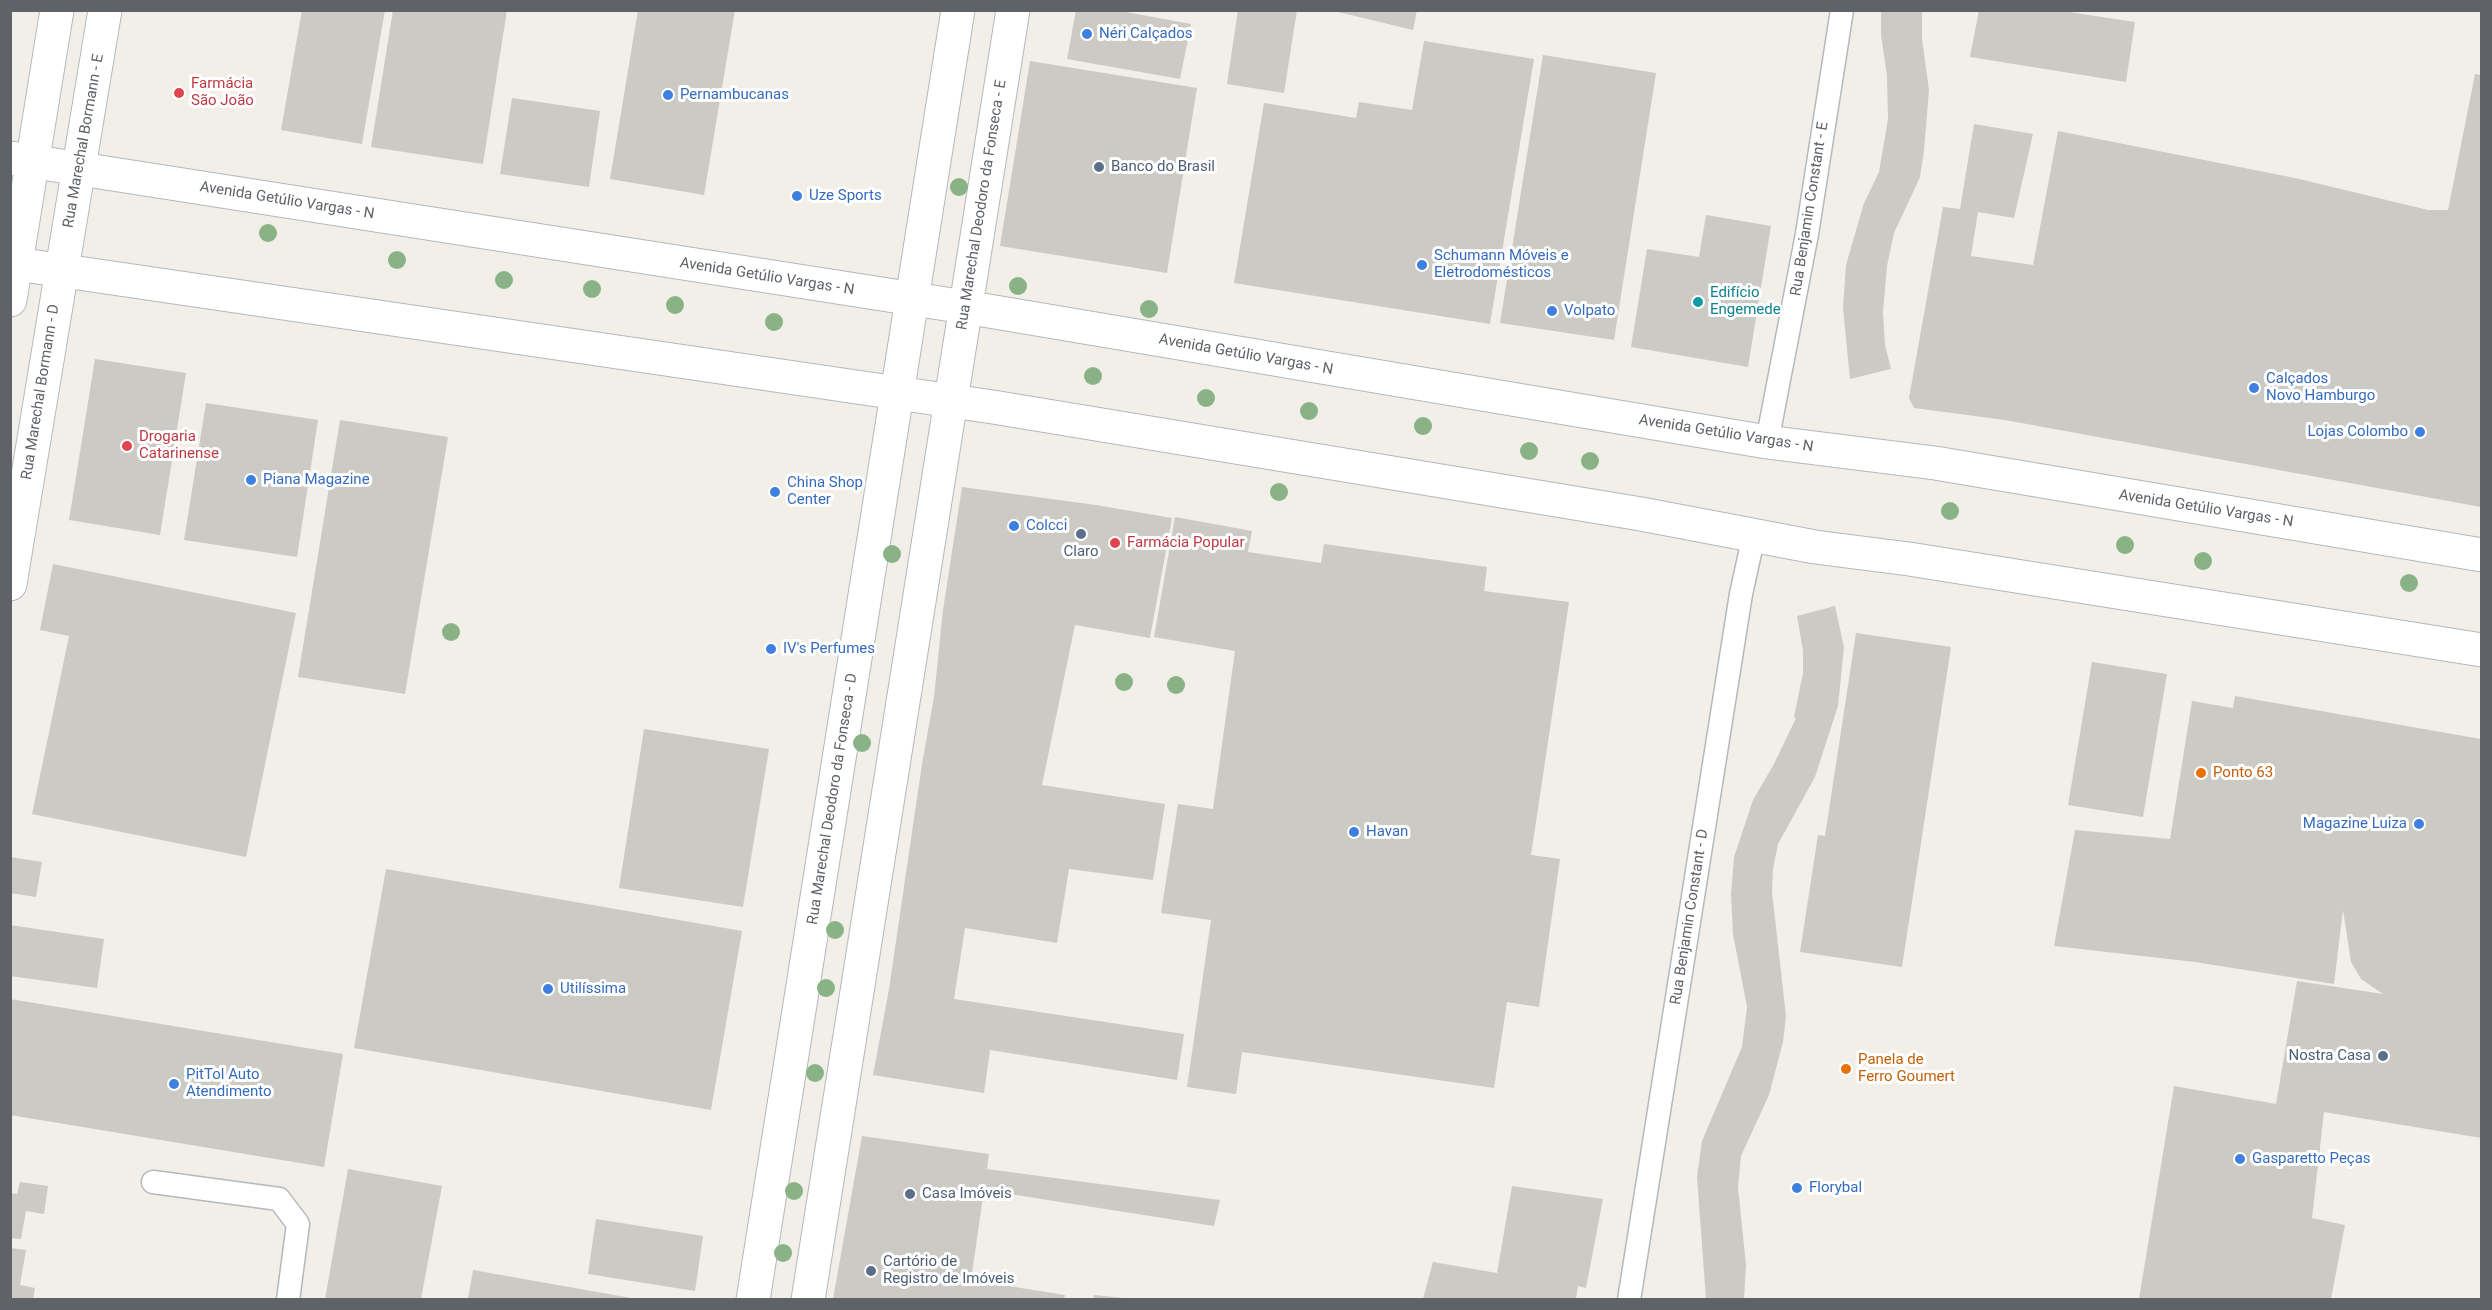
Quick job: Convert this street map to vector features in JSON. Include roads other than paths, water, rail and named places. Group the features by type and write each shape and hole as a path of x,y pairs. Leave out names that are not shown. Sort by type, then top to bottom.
{"street":[{"path":"10,300 22,160 57,10"},
{"name":"Rua Marechal Bormann - E","path":"61,270 80,170 105,10"},
{"path":"912,299 958,10"},
{"name":"Rua Marechal Deodoro da Fonseca - E","path":"951,400 1013,10"},
{"name":"Avenida Getúlio Vargas - N","path":"22,160 965,307 1767,442 1935,463 2481,555"},
{"path":"13,264 951,400 1641,514 1815,547 2481,650"},
{"name":"Rua Marechal Bormann - D","path":"10,584 61,270"},
{"name":"Rua Marechal Deodoro da Fonseca - D","path":"753,1299 912,299"},
{"path":"808,1299 951,400"}],"lane":[{"name":"Rua Benjamin Constant - E","path":"1767,442 1807,234 1842,10"},
{"name":"Rua Benjamin Constant - D","path":"1629,1299 1741,594 1754,535"},
{"path":"153,1182 279,1198 298,1224 288,1299"}],"place":[{"name":"Néri Calçados","path":"1087,34"},
{"name":"Farmácia São João","path":"179,93"},
{"name":"Pernambucanas","path":"668,95"},
{"name":"Banco do Brasil","path":"1099,167"},
{"name":"Uze Sports","path":"797,196"},
{"name":"Schumann Móveis e Eletrodomésticos","path":"1422,265"},
{"name":"Edifício Engemede","path":"1698,302"},
{"name":"Volpato","path":"1552,311"},
{"name":"Calçados Novo Hamburgo","path":"2254,388"},
{"name":"Lojas Colombo","path":"2420,432"},
{"name":"Drogaria Catarinense","path":"127,446"},
{"name":"Piana Magazine","path":"251,480"},
{"name":"China Shop Center","path":"775,492"},
{"name":"Colcci","path":"1014,526"},
{"name":"Claro","path":"1081,534"},
{"name":"Farmácia Popular","path":"1115,543"},
{"name":"IV's Perfumes","path":"771,649"},
{"name":"Ponto 63","path":"2201,773"},
{"name":"Magazine Luiza","path":"2419,824"},
{"name":"Havan","path":"1354,832"},
{"name":"Utilíssima","path":"548,989"},
{"name":"Nostra Casa","path":"2383,1056"},
{"name":"Panela de Ferro Goumert","path":"1846,1069"},
{"name":"PitTol Auto Atendimento","path":"174,1084"},
{"name":"Gasparetto Peças","path":"2240,1159"},
{"name":"Florybal","path":"1797,1188"},
{"name":"Casa Imóveis","path":"910,1194"},
{"name":"Cartório de Registro de Imóveis","path":"871,1271"}]}
